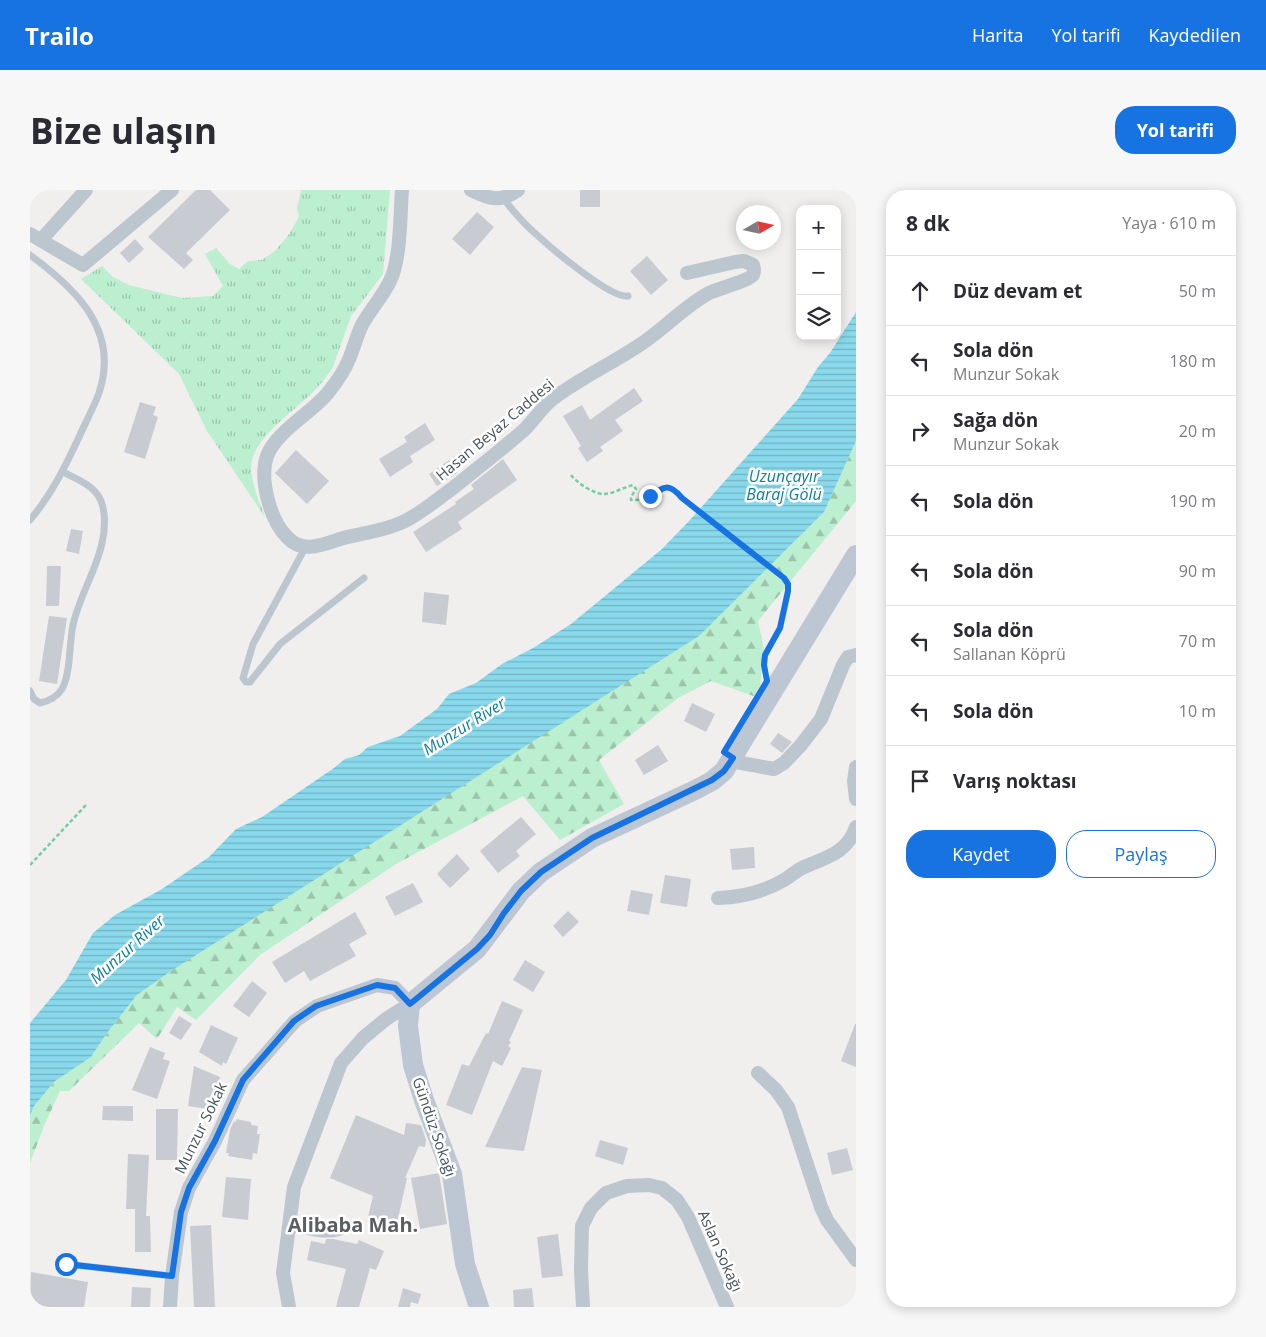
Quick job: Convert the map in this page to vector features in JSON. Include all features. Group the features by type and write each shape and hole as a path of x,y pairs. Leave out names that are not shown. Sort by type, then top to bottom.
{"main road":[{"path":"410,1004 477,949 490,935 521,891 547,867 592,838 712,780 724,771 856,555"},
{"name":"Gündüz Sokağı","path":"410,1004 408,1026 413,1066 452,1174 465,1264 479,1307"}],"street":[{"path":"86,190 36,237 83,265 172,190"},
{"path":"305,548 295,545 288,538 280,529 274,516 264,483 268,454 275,443 313,409 338,381 350,359 362,325 390,281 395,269 397,255 402,190"},
{"path":"471,190 492,199 503,198 518,190"},
{"name":"Hasan Beyaz Caddesi","path":"305,548 320,546 387,528 409,519 489,459 526,428 553,399 644,342 708,294 751,278 754,274 754,269 753,266 744,262 687,273"},
{"path":"730,762 774,769 784,763 801,746 820,719 848,657 856,655"},
{"path":"856,767 854,781 856,799"},
{"path":"718,898 748,894 766,888 784,880 803,868 826,859 835,854 851,839 856,826"},
{"name":"Munzur Sokak","path":"170,1307 180,1218 189,1188 215,1141 243,1080 294,1021 316,1006 377,985 395,988 410,1004"},
{"path":"289,1307 283,1272 294,1187 341,1063 369,1033 386,1019 410,1004"},
{"path":"758,1073 776,1090 788,1107 821,1207 827,1220 856,1258"},
{"name":"Aslan Sokağı","path":"583,1307 581,1270 582,1226 591,1208 606,1193 627,1186 648,1185 662,1188 677,1200 688,1217 727,1307"}],"lane":[{"path":"503,198 536,234 579,270 616,294 624,297 628,296"},
{"path":"30,255 70,287 88,309 102,344 104,367 99,393 63,472 42,506 30,520"},
{"path":"30,691 34,699 40,703 49,701 62,688 66,674 73,625 102,543 104,518 101,501 97,493 89,486 63,472"},
{"path":"305,548 253,644 243,678 246,682 250,682 267,658 280,644 364,578"},
{"path":"288,1228 328,1235 337,1234 353,1227"},
{"path":"66,1264 172,1276"}],"path":[{"path":"571,475 579,484 600,493 607,494 633,485 636,490 631,500 650,496 661,489 670,487 784,578 788,587 787,599 780,628 765,655 765,671"},
{"path":"30,865 86,805"}],"green space":[{"path":"301,190 390,190 383,274 351,316 333,367 326,377 311,394 270,431 252,458 253,481 265,517 207,431 179,374 81,279 102,266 113,277 129,285 182,298 213,296 223,286 205,254 216,248 230,264 239,269 248,261 262,260 276,250 289,234 299,217 297,208"},
{"path":"856,441 856,501 758,621 764,649 759,698 711,681 678,698 599,760 624,804 560,840 523,796 396,864 260,955 196,1020 177,1007 157,1039 139,1023 69,1091 60,1091 30,1163 30,1115 34,1106 55,1081 91,1057 137,995 824,512"}],"water":[{"name":"Uzunçayır Baraj Gölü","path":"856,312 856,441 824,512 699,636 171,971 137,995 91,1057 55,1081 34,1106 30,1115 30,1023 66,980 93,933 115,915 162,889 209,857 236,829 262,817 345,759 359,755 368,747 400,736 437,709 449,694 476,683 502,664 533,648 571,624 662,549 690,520 798,399 818,367 838,340 841,340 841,336"}],"building":[{"path":"196,190 210,190 230,210 186,253 193,260 184,269 148,237"},
{"path":"580,190 600,190 600,207 580,207"},
{"path":"477,212 494,227 470,255 452,239"},
{"path":"135,239 144,249 129,263 120,253"},
{"path":"647,256 668,280 651,295 630,271"},
{"path":"634,388 643,401 615,420 623,431 600,447 603,451 587,462 578,448 581,446 563,416 582,405 590,420"},
{"path":"140,402 156,407 153,415 158,417 145,459 124,452"},
{"path":"425,423 435,440 410,456 413,462 390,477 379,459 407,442 404,437"},
{"path":"296,450 329,481 307,504 275,473"},
{"path":"503,459 517,480 458,522 462,529 426,552 413,532 456,504 455,502 474,489 471,485"},
{"path":"449,460 457,473 437,486 429,474"},
{"path":"71,529 83,531 79,554 66,551"},
{"path":"47,566 61,566 59,606 46,606"},
{"path":"424,592 449,595 446,625 422,622"},
{"path":"49,616 67,618 57,684 39,681"},
{"path":"692,703 715,714 706,732 684,721"},
{"path":"778,733 792,742 782,753 770,744"},
{"path":"658,745 668,761 644,775 635,760"},
{"path":"521,817 536,834 516,851 520,856 498,873 480,851"},
{"path":"754,847 755,868 732,870 730,849"},
{"path":"457,854 470,869 450,888 437,874"},
{"path":"665,875 691,879 687,907 660,903"},
{"path":"413,883 423,902 395,916 385,897"},
{"path":"631,890 653,894 649,915 627,911"},
{"path":"568,911 579,922 563,937 553,926"},
{"path":"355,912 367,934 349,944 356,956 310,981 304,971 285,983 272,962"},
{"path":"525,960 545,972 533,992 513,980"},
{"path":"252,981 267,993 249,1017 233,1006"},
{"path":"502,1001 523,1010 509,1041 511,1042 508,1046 511,1048 502,1066 493,1061 472,1115 446,1105 462,1064 469,1066 486,1033 488,1034"},
{"path":"179,1016 192,1024 181,1040 169,1033"},
{"path":"856,1024 856,1067 841,1061"},
{"path":"211,1025 238,1038 226,1064 223,1062 222,1066 199,1052"},
{"path":"150,1047 165,1053 163,1059 170,1061 157,1099 132,1090"},
{"path":"194,1066 220,1077 215,1110 188,1106"},
{"path":"522,1067 542,1070 524,1151 485,1147"},
{"path":"103,1106 133,1106 133,1121 102,1120"},
{"path":"156,1109 178,1109 177,1160 156,1160"},
{"path":"356,1115 404,1135 406,1123 421,1125 426,1140 425,1147 419,1146 405,1178 407,1178 397,1223 368,1217 373,1196 330,1178"},
{"path":"236,1119 251,1122 251,1125 258,1126 257,1134 260,1134 257,1154 253,1153 252,1160 228,1156 229,1153 226,1153 230,1130"},
{"path":"600,1140 628,1148 623,1165 595,1156"},
{"path":"847,1148 853,1170 832,1175 827,1153"},
{"path":"128,1154 149,1155 146,1216 150,1216 151,1252 135,1252 135,1209 126,1209"},
{"path":"439,1173 447,1224 420,1229 411,1178"},
{"path":"226,1177 251,1179 248,1220 222,1217"},
{"path":"211,1225 215,1307 194,1307 190,1226"},
{"path":"558,1234 563,1276 542,1278 537,1237"},
{"path":"326,1239 357,1244 359,1240 384,1251 376,1270 370,1268 359,1307 336,1307 346,1269 307,1260 311,1241 325,1244"},
{"path":"31,1272 88,1282 84,1307 30,1307"},
{"path":"132,1287 151,1288 150,1307 131,1307"},
{"path":"403,1288 421,1294 418,1304 411,1302 410,1307 398,1307"},
{"path":"532,1288 534,1307 514,1307 513,1290"}],"district":[{"name":"Alibaba Mah.","path":"353,1225"}],"route":[{"path":"66,1264 172,1276 177,1232 189,1188 215,1141 243,1080 294,1021 316,1006 377,985 395,988 410,1004 477,949 490,935 521,891 541,872 592,838 695,790 724,771 733,758 724,752 767,681 764,665 765,655 780,628 788,584 784,578 682,498 674,489 670,487 664,488 650,496"}],"water label":[{"name":"Munzur River","path":"464,726"},
{"name":"Munzur River","path":"127,949"}]}
